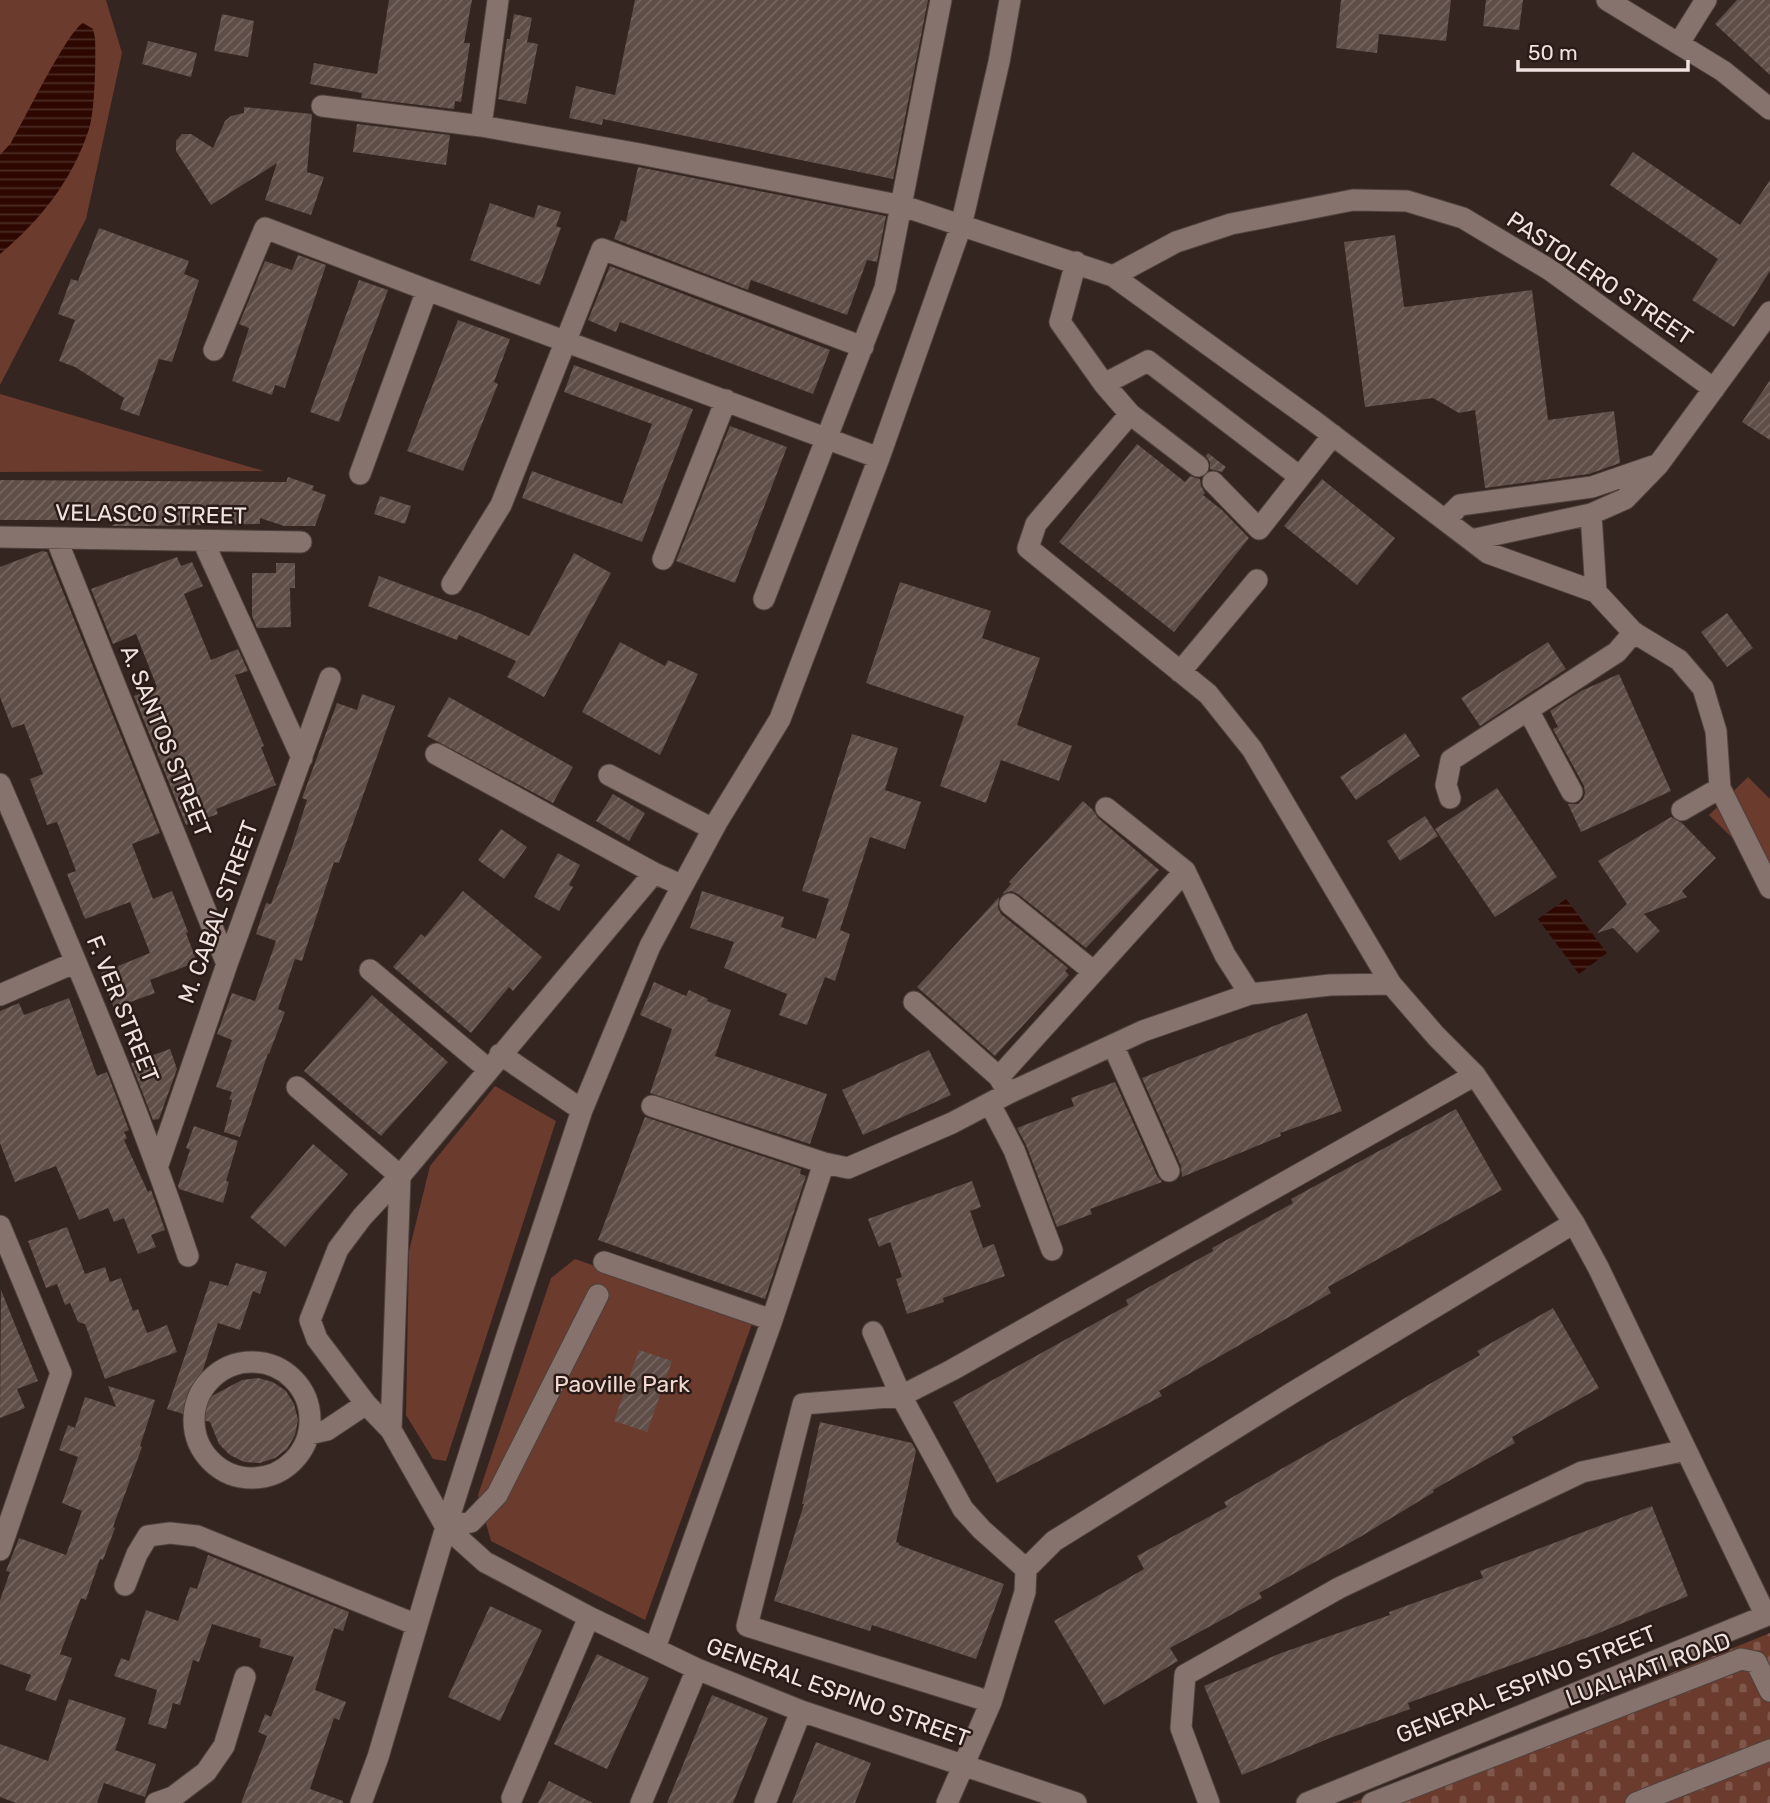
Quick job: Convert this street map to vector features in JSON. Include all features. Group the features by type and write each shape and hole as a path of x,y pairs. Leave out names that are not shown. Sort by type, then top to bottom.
{"street":[{"path":"481,126 498,0"},
{"path":"764,599 885,288 942,0"},
{"path":"361,1803 378,1758 446,1527 582,1110 650,946 713,829 780,719 879,458 961,226 994,86 1010,0"},
{"path":"1606,0 1723,71 1770,109"},
{"path":"1679,43 1706,0"},
{"path":"322,106 481,126 640,154 903,206 1113,275 1333,435 1488,553 1596,592 1634,632 1679,660 1703,688 1716,732 1720,788 1770,888"},
{"name":"PASTOLERO STREET","path":"1113,275 1176,242 1231,224 1353,200 1407,201 1462,218 1550,270 1714,389"},
{"path":"214,350 265,228 879,458"},
{"path":"452,584 501,505 602,249 863,347"},
{"path":"1076,262 1060,322 1104,384 1130,414 1198,466"},
{"path":"360,474 427,290"},
{"path":"1471,540 1591,514 1625,499 1658,465 1770,312"},
{"path":"1104,384 1148,361 1300,477"},
{"path":"663,559 726,400"},
{"path":"1130,414 1036,524 1028,548 1208,694 1252,749 1391,985 1475,1075 1574,1223 1767,1614"},
{"path":"1213,482 1259,529 1333,435"},
{"path":"1445,520 1460,505 1592,487 1658,465"},
{"path":"1591,514 1596,592"},
{"name":"VELASCO STREET","path":"0,537 301,542"},
{"name":"A. SANTOS STREET","path":"57,538 227,964"},
{"path":"203,541 302,758"},
{"path":"1180,672 1256,580"},
{"path":"1450,798 1446,785 1451,760 1617,652 1634,632"},
{"name":"M. CABAL STREET","path":"158,1165 330,678"},
{"path":"1528,710 1572,792"},
{"path":"436,754 654,873 681,885"},
{"path":"608,775 713,829"},
{"name":"F. VER STREET","path":"0,785 76,962 158,1165 188,1256"},
{"path":"1682,810 1720,788"},
{"path":"1106,808 1185,872 1225,955 1250,994"},
{"path":"999,1091 1094,972 1185,872"},
{"path":"391,1430 400,1176 654,873"},
{"path":"1010,904 1094,972"},
{"path":"0,995 76,962"},
{"path":"370,970 494,1062 582,1110"},
{"path":"652,1106 824,1163 848,1168 952,1123 999,1091 1143,1031 1250,994 1330,985 1391,985"},
{"path":"915,1002 999,1091 1014,1150 1052,1250"},
{"path":"1113,1045 1169,1171"},
{"path":"991,1702 747,1626 803,1405 901,1396 965,1364 1475,1075"},
{"path":"297,1087 400,1176"},
{"path":"655,1648 772,1320 824,1163"},
{"name":"GENERAL ESPINO STREET","path":"400,1176 362,1217 338,1249 310,1320 317,1339 366,1405 391,1430 446,1527 485,1562 589,1617 697,1669 801,1711 1076,1803"},
{"path":"947,1803 991,1702 1025,1592 1026,1569 1054,1541 1574,1223"},
{"path":"0,1226 61,1373 0,1550"},
{"path":"604,1262 772,1320"},
{"path":"446,1527 471,1522 497,1495 598,1295"},
{"path":"873,1332 901,1396 963,1509 982,1530 1026,1569"},
{"path":"245,1363 259,1363 285,1372 304,1393 311,1420 309,1434 296,1458 274,1475 260,1478 232,1475 209,1459 201,1448 195,1428 195,1407 205,1388 219,1373 245,1363"},
{"path":"309,1434 327,1430 366,1405"},
{"path":"1209,1803 1181,1728 1185,1675 1339,1588 1582,1472 1686,1450"},
{"path":"125,1585 137,1554 148,1536 170,1532 197,1536 417,1625"},
{"name":"GENERAL ESPINO STREET","path":"1307,1803 1767,1614"},
{"path":"512,1798 589,1617"},
{"name":"LUALHATI ROAD","path":"1373,1803 1741,1659 1756,1662 1770,1691"},
{"path":"641,1803 697,1669"},
{"path":"156,1803 173,1797 206,1772 224,1745 245,1677"},
{"path":"765,1803 801,1711"},
{"path":"1636,1803 1770,1750"}],"green space":[{"path":"0,0 106,0 122,53 86,219 0,385"},
{"path":"0,394 264,471 0,472"},
{"path":"1748,777 1770,799 1770,875 1709,815"},
{"path":"495,1086 556,1121 446,1461 433,1459 406,1415 409,1251 430,1166"},
{"name":"Paoville Park","path":"575,1259 753,1321 645,1620 491,1541 478,1495 551,1278"},
{"path":"1770,1633 1770,1803 1352,1803"}],"shaded area":[{"path":"83,23 93,29 95,38 94,97 89,129 74,165 54,198 29,228 0,254 0,155 11,143 67,43"},
{"path":"1566,899 1607,953 1579,974 1538,919"}],"building":[{"path":"389,0 472,0 464,43 470,43 461,102 455,101 454,109 361,98 362,93 310,84 314,63 377,74"},
{"path":"635,0 928,0 893,179 603,119 602,125 569,118 576,86 615,95"},
{"path":"1341,0 1451,0 1446,41 1379,34 1377,53 1336,48"},
{"path":"1486,0 1523,0 1519,30 1483,26"},
{"path":"1737,0 1770,0 1770,75 1715,24"},
{"path":"222,14 254,21 248,57 214,51"},
{"path":"514,14 532,18 527,42 538,44 526,104 498,99 507,39 510,39"},
{"path":"148,41 197,53 191,77 142,64"},
{"path":"244,107 312,114 307,172 324,177 311,215 265,200 277,163 211,205 176,151 176,141 182,134 191,134 213,148 225,121 231,116 244,113"},
{"path":"357,124 450,135 446,165 353,152"},
{"path":"1633,152 1740,225 1770,180 1770,271 1734,327 1692,300 1718,259 1610,185"},
{"path":"638,167 886,216 877,262 867,260 847,315 751,280 748,290 614,239 621,220 626,222"},
{"path":"490,203 534,218 538,205 561,212 556,226 561,228 540,285 470,260"},
{"path":"99,228 189,261 184,274 199,280 172,362 159,359 139,416 120,409 124,398 75,367 59,361 75,320 58,314 71,279 78,281"},
{"path":"1395,235 1404,307 1532,290 1548,420 1614,411 1620,463 1589,474 1485,488 1475,410 1459,413 1433,398 1365,407 1344,242"},
{"path":"298,255 326,265 285,388 275,385 272,395 232,381 249,328 239,324 265,261 292,270"},
{"path":"610,266 830,350 813,394 620,322 616,332 588,320"},
{"path":"359,280 388,290 339,422 310,412"},
{"path":"458,320 510,339 494,382 498,384 463,471 407,451"},
{"path":"574,365 693,409 642,542 522,498 532,471 622,504 652,424 564,392"},
{"path":"1770,380 1770,440 1742,422"},
{"path":"730,426 787,447 735,583 676,561"},
{"path":"1137,444 1185,482 1190,476 1200,479 1205,493 1203,495 1249,538 1174,632 1059,542"},
{"path":"1208,453 1226,467 1222,472 1210,469 1206,456"},
{"path":"288,477 314,486 312,490 326,495 315,526 284,526 260,518 260,524 143,526 111,526 124,520 0,520 0,480 286,482"},
{"path":"1322,479 1395,538 1357,585 1284,526"},
{"path":"380,496 411,506 405,524 374,514"},
{"path":"42,551 47,552 160,833 132,844 153,899 172,891 197,962 150,980 155,993 114,1008 101,973 150,953 130,902 85,919 67,874 76,871 57,822 47,825 30,779 43,774 24,724 12,728 0,697 0,567"},
{"path":"574,553 611,573 544,697 507,677 516,661 459,635 457,640 368,606 379,576 481,614 529,636"},
{"path":"177,557 181,566 192,562 203,586 184,594 211,660 238,649 248,671 235,675 264,746 261,747 276,785 216,809 218,814 186,825 134,696 157,687 136,634 113,644 91,589"},
{"path":"276,563 295,563 295,588 290,588 291,627 257,628 252,616 252,573 276,573"},
{"path":"900,582 991,611 982,638 1040,658 1017,725 1072,746 1059,781 1001,760 986,803 940,786 964,716 866,683"},
{"path":"1727,613 1753,648 1727,667 1701,632"},
{"path":"620,642 665,666 668,660 698,674 660,755 582,712"},
{"path":"1548,642 1566,669 1480,726 1461,698"},
{"path":"1619,674 1671,791 1581,832 1568,804 1578,804 1583,799 1584,786 1553,729 1558,727 1550,711 1581,691"},
{"path":"362,694 395,706 339,863 334,862 302,961 295,959 278,1009 285,1012 268,1053 240,1137 224,1132 232,1092 216,1087 232,1040 217,1034 232,993 255,1001 276,941 256,934 266,903 271,904 292,847 307,800 302,798 337,703 357,710"},
{"path":"449,697 573,767 553,803 427,736"},
{"path":"1405,733 1420,756 1356,800 1340,777"},
{"path":"852,734 898,748 885,790 921,802 905,849 870,837 840,930 850,934 835,981 825,977 807,1025 779,1015 787,994 724,968 734,942 690,928 702,891 784,917 781,927 816,939 829,899 802,891"},
{"path":"1497,788 1557,877 1495,917 1435,829"},
{"path":"613,794 645,813 629,841 596,821"},
{"path":"1083,801 1098,818 1159,870 1086,948 1018,894 1011,891 1002,894 1011,884 1009,882"},
{"path":"1425,816 1438,836 1400,861 1387,841"},
{"path":"1671,817 1682,823 1716,858 1682,891 1687,897 1644,914 1660,931 1637,953 1613,928 1597,933 1627,904 1598,861"},
{"path":"501,829 527,847 504,879 478,860"},
{"path":"558,853 580,865 569,885 573,887 559,911 534,897"},
{"path":"463,891 542,957 513,991 509,987 471,1033 393,967 421,934 425,937"},
{"path":"999,897 998,908 1001,914 1068,968 1065,971 1069,975 995,1056 917,987"},
{"path":"654,982 686,996 689,990 708,999 707,1001 731,1010 715,1056 827,1094 810,1144 650,1093 672,1029 640,1015"},
{"path":"372,995 448,1062 381,1136 304,1071"},
{"path":"69,998 97,1076 107,1072 129,1130 124,1132 127,1138 124,1140 148,1192 151,1190 165,1230 151,1235 156,1247 138,1254 124,1218 114,1222 108,1208 79,1220 56,1166 15,1182 0,1143 0,1011 19,1003 24,1015"},
{"path":"1307,1013 1342,1111 1280,1133 1281,1136 1182,1177 1181,1166 1142,1078"},
{"path":"170,1049 177,1069 159,1119 153,1120 131,1063"},
{"path":"929,1050 951,1095 863,1135 842,1090"},
{"path":"1115,1082 1162,1182 1090,1209 1092,1214 1057,1227 1017,1128 1074,1106 1071,1098"},
{"path":"1456,1109 1502,1190 1328,1287 1331,1293 1159,1391 1162,1396 997,1483 953,1402 1128,1305 1126,1300 1293,1203 1291,1199"},
{"path":"645,1117 801,1169 800,1174 806,1176 765,1299 598,1240"},
{"path":"194,1126 238,1141 226,1181 229,1182 223,1203 179,1189 190,1150 186,1148"},
{"path":"313,1144 348,1174 285,1247 250,1217"},
{"path":"972,1181 981,1207 970,1211 983,1248 994,1244 1005,1276 943,1298 944,1302 907,1314 896,1279 902,1277 890,1242 879,1247 868,1219"},
{"path":"67,1227 85,1274 105,1267 110,1282 121,1278 133,1311 138,1309 147,1333 167,1325 177,1352 105,1379 85,1324 78,1322 70,1303 65,1305 57,1284 46,1288 28,1241"},
{"path":"236,1263 267,1272 260,1294 253,1291 240,1330 218,1323 191,1407 242,1380 258,1378 273,1382 286,1391 294,1404 298,1420 295,1435 287,1449 275,1458 260,1463 244,1462 230,1455 219,1444 210,1422 167,1409 210,1281 228,1286"},
{"path":"1,1290 38,1381 17,1389 25,1408 0,1418"},
{"path":"1553,1308 1599,1388 1512,1437 1515,1443 1433,1490 1434,1492 1360,1537 1259,1593 1262,1598 1170,1648 1178,1661 1104,1705 1054,1621 1144,1569 1137,1556 1227,1507 1224,1502 1480,1355 1477,1351"},
{"path":"639,1350 672,1361 647,1432 614,1421"},
{"path":"108,1386 155,1400 140,1446 142,1447 113,1527 115,1528 103,1560 100,1559 86,1600 81,1598 60,1654 72,1658 56,1701 25,1690 31,1675 0,1664 0,1600 10,1572 6,1571 19,1538 66,1555 82,1511 62,1503 78,1457 59,1450 68,1425 75,1428 85,1397 116,1407"},
{"path":"820,1422 912,1443 916,1451 896,1542 1004,1584 976,1659 872,1625 870,1631 774,1601 804,1504"},
{"path":"1652,1506 1688,1596 1594,1635 1408,1703 1410,1709 1330,1738 1242,1775 1204,1686 1281,1653 1390,1615 1389,1612 1483,1578 1480,1571"},
{"path":"208,1555 349,1612 343,1631 334,1628 315,1690 346,1702 339,1720 334,1718 310,1789 343,1803 241,1803 267,1736 258,1732 265,1714 271,1717 294,1657 259,1647 261,1639 212,1624 199,1662 193,1660 180,1705 173,1703 166,1729 148,1724 157,1690 114,1676 121,1658 129,1661 146,1610 178,1621 190,1587 197,1589"},
{"path":"490,1606 542,1630 500,1721 448,1697"},
{"path":"597,1654 649,1678 607,1769 554,1744"},
{"path":"712,1695 768,1718 733,1803 667,1803"},
{"path":"69,1699 126,1718 115,1750 156,1764 145,1797 104,1783 97,1803 16,1803 0,1797 0,1744 48,1761"},
{"path":"816,1742 871,1763 855,1803 792,1803"},
{"path":"549,1781 593,1803 538,1803"}]}
